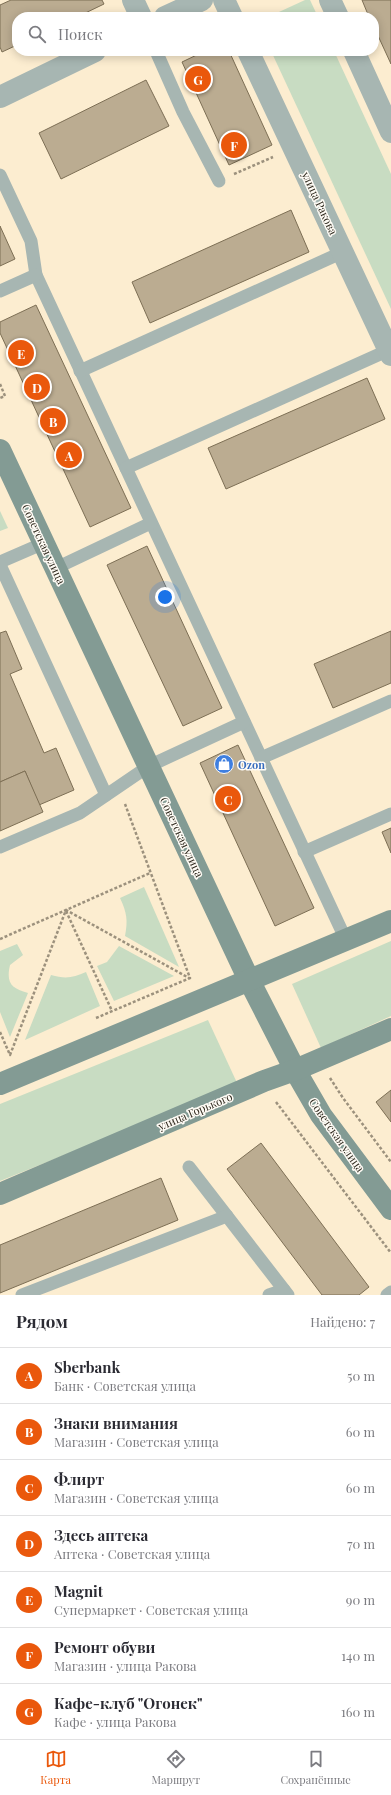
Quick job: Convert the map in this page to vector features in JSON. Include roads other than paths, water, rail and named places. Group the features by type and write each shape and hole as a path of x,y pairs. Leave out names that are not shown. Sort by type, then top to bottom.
{"street":[{"path":"133,0 139,12"},
{"path":"176,12 202,0"},
{"path":"224,0 230,12"},
{"path":"330,0 336,12"},
{"path":"0,97 85,56"},
{"name":"улица Ракова","path":"250,56 390,352"},
{"path":"356,56 391,132"},
{"name":"Советская улица","path":"0,450 249,980 295,1070 321,1116 391,1209"},
{"path":"0,1084 391,921"},
{"name":"улица Горького","path":"0,1194 264,1081 295,1070 391,1029"}],"lane":[{"path":"158,56 183,112 219,181"},
{"path":"0,175 31,241 36,275 346,940"},
{"path":"80,371 343,252"},
{"path":"0,291 36,275"},
{"path":"126,468 390,352"},
{"path":"56,568 151,523"},
{"path":"44,543 0,564 106,795"},
{"path":"261,758 391,701"},
{"path":"0,847 80,813 149,766 244,722"},
{"path":"304,852 391,814"},
{"path":"189,1167 286,1292 270,1295"},
{"path":"22,1295 227,1216"},
{"path":"387,1295 391,1292"}],"place":[{"name":"Кафе-клуб \"Огонек\"","path":"198,79"},
{"name":"Ремонт обуви","path":"234,145"},
{"name":"Magnit","path":"21,353"},
{"name":"Здесь аптека","path":"37,387"},
{"name":"Знаки внимания","path":"53,421"},
{"name":"Sberbank","path":"69,455"},
{"name":"Ozon","path":"224,764"},
{"name":"Флирт","path":"228,799"}]}
